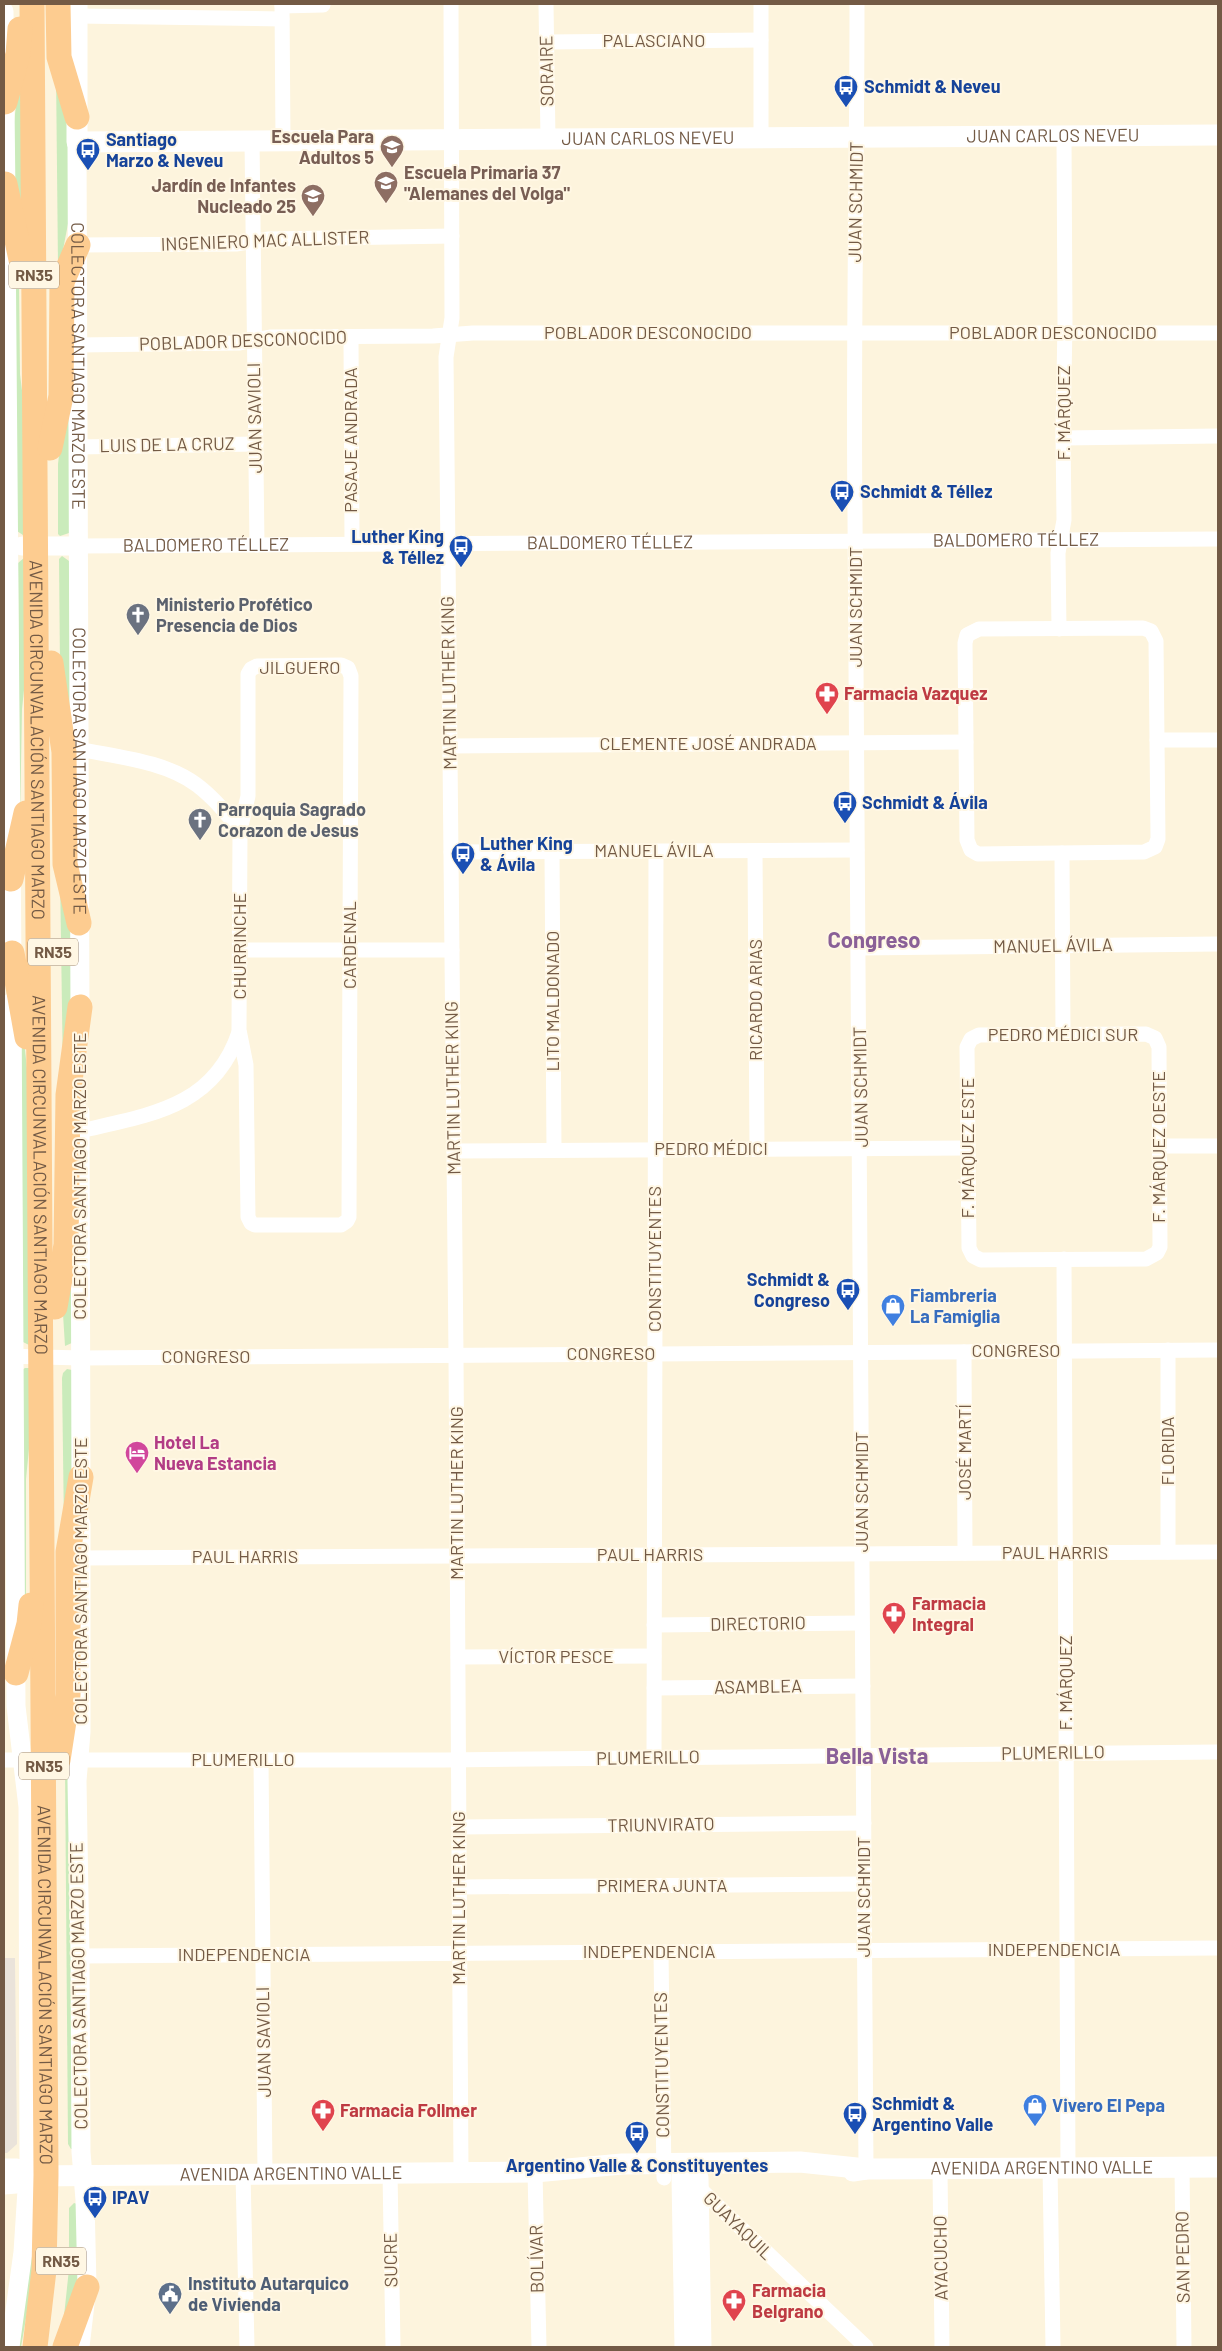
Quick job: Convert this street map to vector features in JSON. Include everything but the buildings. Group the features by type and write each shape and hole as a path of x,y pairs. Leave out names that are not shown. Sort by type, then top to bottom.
{"highway":[{"path":"5,102 19,47 20,4"},
{"name":"AVENIDA CIRCUNVALACIÓN SANTIAGO MARZO","path":"32,4 35,423 51,663 55,1307 41,1418 55,2175 60,2272 52,2347"},
{"name":"AVENIDA CIRCUNVALACIÓN SANTIAGO MARZO","path":"35,2347 42,2293 46,2226 55,2175 68,1760 40,1231 36,628 50,448 48,4"},
{"path":"71,8 59,57 77,116"},
{"path":"6,184 23,268 24,377 35,423"},
{"path":"50,448 61,396 62,282 78,245"},
{"path":"12,879 26,821 27,713 36,628"},
{"path":"51,663 64,747 65,864 80,923"},
{"path":"8,953 30,1060 32,1189 40,1231"},
{"path":"55,1307 66,1244 68,1095 80,1006"},
{"path":"16,1673 31,1614 31,1481 41,1418"},
{"path":"68,1760 68,1552 81,1477"},
{"path":"25,2347 46,2226"},
{"path":"65,2347 87,2287"}],"main road":[{"name":"COLECTORA SANTIAGO MARZO ESTE","path":"77,116 77,142"},
{"name":"JUAN CARLOS NEVEU","path":"77,142 1218,135"},
{"name":"AVENIDA ARGENTINO VALLE","path":"55,2175 536,2172 595,2178 682,2175 808,2177 866,2169 1218,2167"},
{"path":"4,2169 55,2175"},
{"path":"4,2184 55,2175"},
{"path":"682,2175 685,2347"},
{"path":"682,2175 701,2347"}],"street":[{"name":"MARTIN LUTHER KING","path":"451,4 452,318 446,357 456,1355 461,2172"},
{"name":"SORAIRE","path":"546,4 548,139"},
{"path":"761,4 762,138"},
{"name":"JUAN SCHMIDT","path":"857,4 855,541 857,850 862,1148 862,1623 866,2169"},
{"path":"71,8 183,10 198,19 324,5"},
{"path":"282,9 283,141"},
{"name":"COLECTORA SANTIAGO MARZO ESTE","path":"4,11 7,772 12,879 8,953 10,1600 16,1673 17,1722 24,1760 55,2175 87,2287 80,2347"},
{"name":"PALASCIANO","path":"547,42 761,40"},
{"name":"F. MÁRQUEZ","path":"1059,629 1058,558 1064,520 1064,136"},
{"name":"JUAN SAVIOLI","path":"252,141 257,545"},
{"name":"COLECTORA SANTIAGO MARZO ESTE","path":"10,2347 22,2268 55,2175 80,1956 77,1780 68,1760 81,1732 77,142"},
{"name":"INGENIERO MAC ALLISTER","path":"78,245 236,244 269,239 452,236"},
{"name":"POBLADOR DESCONOCIDO","path":"78,345 240,343 270,337 351,337 472,333 1218,333"},
{"name":"PASAJE ANDRADA","path":"351,337 352,544"},
{"path":"1063,438 1218,436"},
{"name":"LUIS DE LA CRUZ","path":"78,447 256,444"},
{"name":"BALDOMERO TÉLLEZ","path":"6,546 1218,539"},
{"path":"1143,628 1152,632 1156,641 1158,839 1154,849 1146,852 978,854 971,850 967,840 965,643 969,633 979,629 1059,629 1143,628"},
{"name":"JILGUERO","path":"251,668 258,666 341,665 348,668"},
{"name":"CHURRINCHE","path":"251,668 248,676 248,796 240,830 239,1030 246,1065 248,1217 251,1223"},
{"name":"CARDENAL","path":"251,1223 268,1226 341,1225 346,1222 349,1215 351,676 348,668"},
{"path":"1157,740 1218,740"},
{"name":"CLEMENTE JOSÉ ANDRADA","path":"450,746 966,742"},
{"path":"79,749 145,764 184,777 214,801 240,830"},
{"name":"MANUEL ÁVILA","path":"451,852 857,850"},
{"name":"CONSTITUYENTES","path":"654,1758 656,851"},
{"name":"RICARDO ARIAS","path":"755,851 757,1149"},
{"name":"LITO MALDONADO","path":"552,852 554,1150"},
{"path":"1062,853 1063,1035"},
{"name":"MANUEL ÁVILA","path":"859,948 1218,944"},
{"path":"240,950 452,950"},
{"path":"80,1131 153,1114 184,1101 205,1085 223,1066 230,1055 239,1030"},
{"name":"PEDRO MÉDICI SUR","path":"971,1039 981,1035 1146,1034 1155,1038"},
{"name":"F. MÁRQUEZ OESTE","path":"1064,1259 1146,1259 1156,1255 1160,1247 1158,1047 1155,1038"},
{"name":"F. MÁRQUEZ ESTE","path":"971,1039 967,1047 969,1246 973,1256 980,1260 1064,1259"},
{"path":"1159,1146 1218,1146"},
{"name":"PEDRO MÉDICI","path":"454,1151 968,1148"},
{"name":"F. MÁRQUEZ","path":"1053,2347 1067,1950 1064,1259"},
{"name":"FLORIDA","path":"1168,1350 1168,1552"},
{"name":"CONGRESO","path":"9,1356 81,1358 1218,1350"},
{"name":"JOSÉ MARTÍ","path":"964,1352 965,1553"},
{"name":"PAUL HARRIS","path":"81,1558 1218,1552"},
{"name":"DIRECTORIO","path":"654,1625 862,1623"},
{"name":"VÍCTOR PESCE","path":"458,1657 654,1656"},
{"name":"ASAMBLEA","path":"654,1688 863,1686"},
{"name":"PLUMERILLO","path":"68,1760 458,1760 1218,1752"},
{"path":"4,1760 24,1760"},
{"name":"JUAN SAVIOLI","path":"261,1760 265,2174"},
{"name":"TRIUNVIRATO","path":"459,1827 864,1823"},
{"name":"PRIMERA JUNTA","path":"459,1887 864,1884"},
{"name":"INDEPENDENCIA","path":"80,1956 1218,1948"},
{"name":"CONSTITUYENTES","path":"661,1952 682,2175"},
{"name":"SAN PEDRO","path":"1182,2167 1184,2347"},
{"name":"AYACUCHO","path":"940,2169 942,2347"},
{"name":"BOLÍVAR","path":"536,2172 540,2347"},
{"name":"SUCRE","path":"390,2173 393,2347"},
{"path":"243,2174 247,2347"},
{"name":"GUAYAQUIL","path":"682,2175 866,2347"}],"shaded area":[{"path":"4,1958 15,1958 17,2144 7,2153 4,2153"}],"green space":[{"path":"23,51 28,250 14,189 14,122"},
{"path":"56,71 70,125 70,213 60,266 58,266"},
{"path":"15,248 19,283 20,374 27,432 26,537 17,531"},
{"path":"69,271 69,533 60,536 58,534 58,464 66,395"},
{"path":"62,556 69,561 73,862 60,666 59,559"},
{"path":"24,558 30,633 22,709 20,822 18,563"},
{"path":"60,873 71,919 73,1015 63,1077"},
{"path":"21,1041 24,1041 27,1068 29,1345 23,1342"},
{"path":"71,1245 74,1342 65,1346 63,1314"},
{"path":"29,1368 33,1408 26,1479 26,1619 24,1621 22,1370"},
{"path":"67,1369 72,1370 75,1488 64,1528 62,1378 63,1373"},
{"path":"71,1707 75,2013 73,2149 68,2144 65,1765"},
{"path":"74,2203 77,2204 80,2279 64,2316 69,2269 69,2208"},
{"path":"39,2244 21,2347 17,2347 31,2248"}],"place":[{"name":"Schmidt & Neveu","path":"846,108"},
{"name":"Escuela Para Adultos 5","path":"392,168"},
{"name":"Santiago Marzo & Neveu","path":"88,171"},
{"name":"Escuela Primaria 37 \"Alemanes del Volga\"","path":"386,204"},
{"name":"Jardín de Infantes Nucleado 25","path":"313,217"},
{"name":"Schmidt & Téllez","path":"842,513"},
{"name":"Luther King & Téllez","path":"461,568"},
{"name":"Ministerio Profético Presencia de Dios","path":"138,636"},
{"name":"Farmacia Vazquez","path":"827,715"},
{"name":"Schmidt & Ávila","path":"845,824"},
{"name":"Parroquia Sagrado Corazon de Jesus","path":"200,841"},
{"name":"Luther King & Ávila","path":"463,875"},
{"name":"Schmidt & Congreso","path":"848,1311"},
{"name":"Fiambreria La Famiglia","path":"893,1327"},
{"name":"Hotel La Nueva Estancia","path":"137,1474"},
{"name":"Farmacia Integral","path":"894,1635"},
{"name":"Vivero El Pepa","path":"1035,2127"},
{"name":"Farmacia Follmer","path":"323,2132"},
{"name":"Schmidt & Argentino Valle","path":"855,2135"},
{"name":"Argentino Valle & Constituyentes","path":"637,2154"},
{"name":"IPAV","path":"95,2219"},
{"name":"Instituto Autarquico de Vivienda","path":"170,2315"},
{"name":"Farmacia Belgrano","path":"734,2322"}],"district":[{"name":"Congreso","path":"874,940"},
{"name":"Bella Vista","path":"877,1756"}]}
